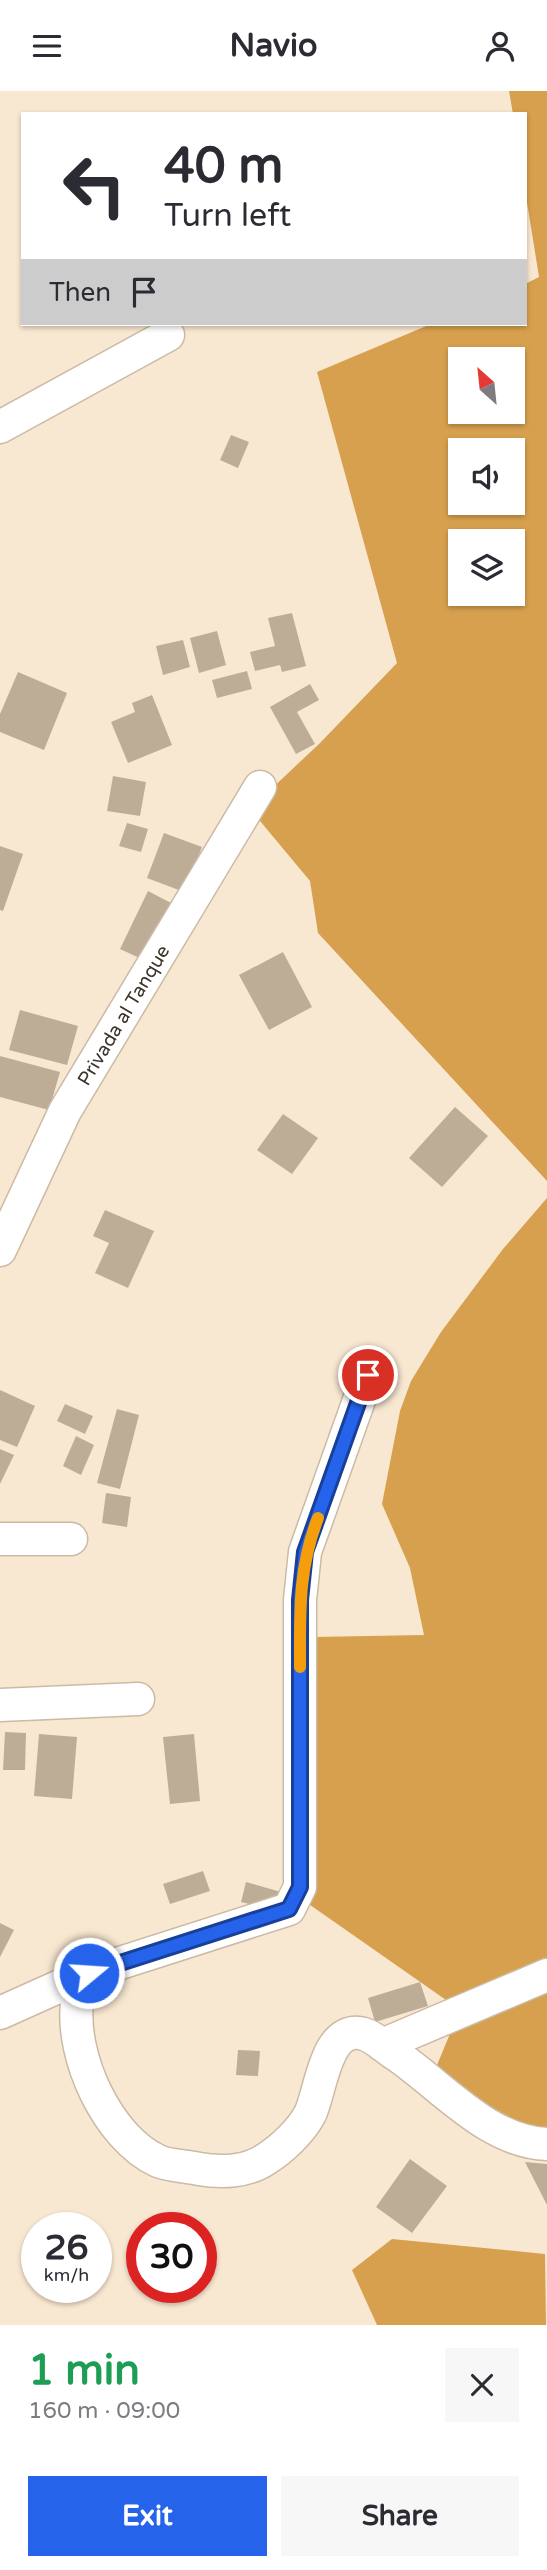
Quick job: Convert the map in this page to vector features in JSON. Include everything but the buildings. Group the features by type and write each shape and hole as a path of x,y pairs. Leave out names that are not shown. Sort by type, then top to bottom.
{"street":[{"path":"0,427 168,334"},
{"name":"Privada al Tanque","path":"0,1250 65,1111 260,787"},
{"path":"0,2013 89,1973 289,1909 300,1887 300,1600 305,1552 368,1375"},
{"path":"0,1539 71,1539"},
{"path":"0,1705 138,1699"},
{"path":"89,1973 77,2001 77,2025 86,2071 108,2113 131,2139 159,2161 206,2170 237,2171 265,2161 288,2142 310,2114 330,2050 340,2039 364,2034 428,2077 491,2128 526,2144 547,2144"},
{"path":"382,2045 547,1975"}],"shaded area":[{"path":"509,91 547,91 547,1181 318,933 310,881 250,809 320,743 397,663 317,372 426,326 527,326 527,283 539,277 527,202 527,112 513,112"},
{"path":"547,1198 547,2143 525,2142 435,2070 454,2024 491,1984 446,2000 303,1900 313,1637 424,1635 410,1568 382,1504 400,1411 411,1381 441,1332 503,1249"},
{"path":"392,2239 545,2254 546,2325 377,2325 352,2270"}],"slow traffic":[{"path":"300,1667 300,1600 305,1552 318,1518"}],"route":[{"path":"89,1973 289,1909 300,1887 300,1600 305,1552 368,1375"}]}
